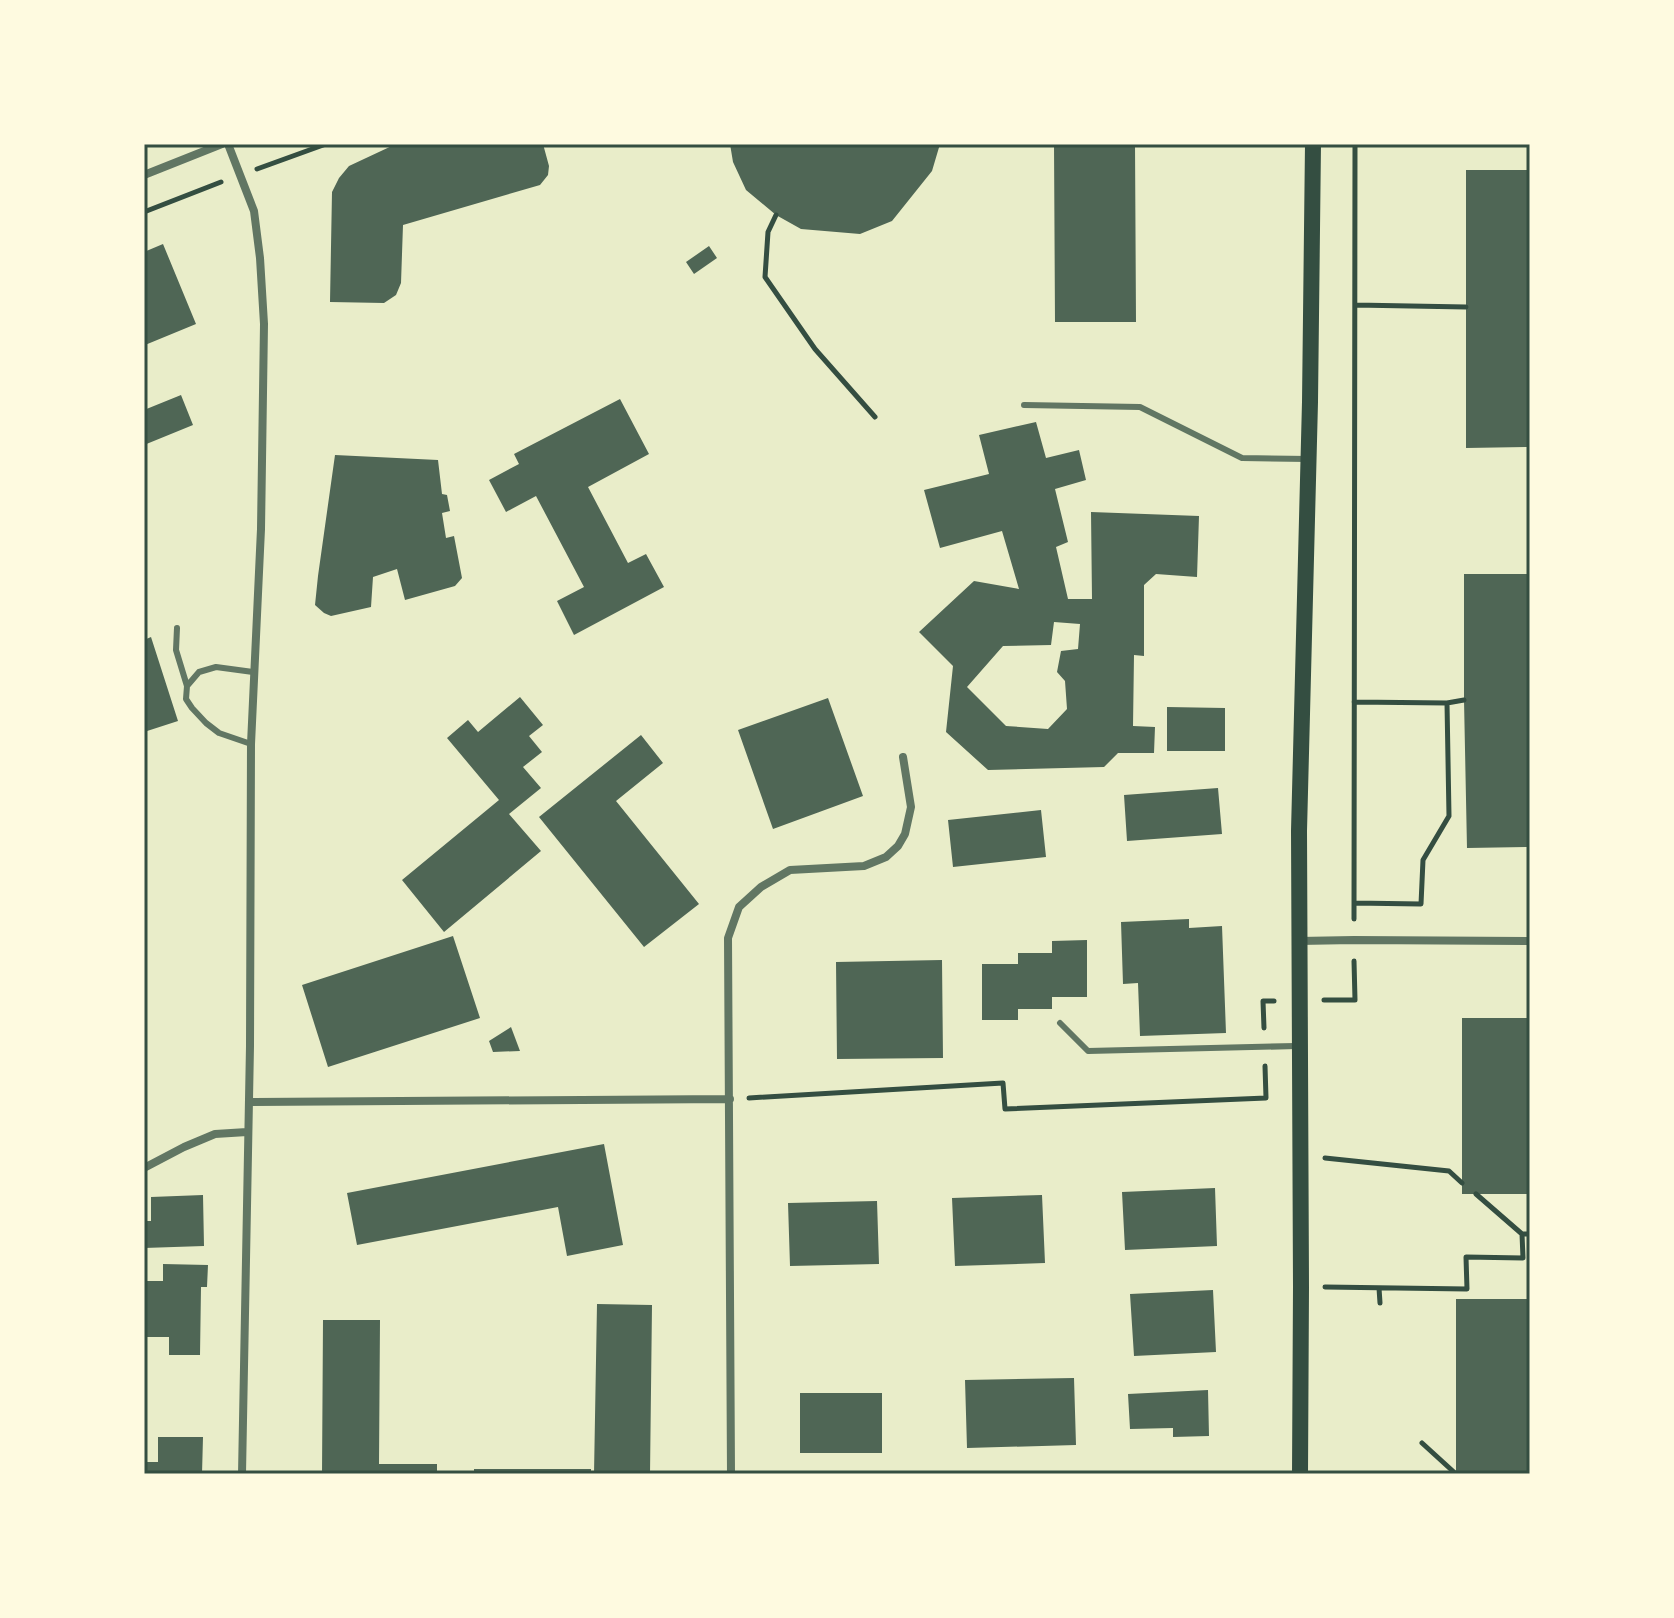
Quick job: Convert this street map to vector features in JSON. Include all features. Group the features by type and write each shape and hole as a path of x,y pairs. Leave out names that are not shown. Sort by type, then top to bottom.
{"main road":[{"path":"1300,1474 1299,831 1313,144"}],"street":[{"path":"144,175 225,144 254,211 264,324 261,529 251,744 249,1102 242,1474"},
{"path":"731,1474 728,938 739,907 761,887 790,870 864,866 886,857 898,846 905,834 911,807 903,757"},
{"path":"1299,941 1530,941"},
{"path":"249,1102 730,1099"},
{"path":"144,1168 215,1134 247,1132"}],"lane":[{"path":"1024,405 1140,407 1242,458 1308,459"},
{"path":"177,628 176,650 187,686 186,699 219,733 251,744"},
{"path":"187,686 199,672 216,667 253,672"},
{"path":"1060,1023 1088,1051 1299,1046"}],"path":[{"path":"730,1099 1003,1083 1005,1109 1266,1098 1263,1001 1355,1000 1355,144"},
{"path":"776,215 768,232 765,277 815,349 875,417"},
{"path":"1355,305 1466,307"},
{"path":"1354,702 1447,703 1464,700"},
{"path":"1354,903 1421,904 1423,860 1449,816 1447,703"},
{"path":"1300,1155 1449,1171 1462,1183"},
{"path":"1476,1194 1522,1234 1530,1234"},
{"path":"1301,1287 1467,1289 1466,1257 1523,1258 1522,1234"},
{"path":"1379,1288 1380,1303"},
{"path":"1422,1443 1456,1474"}],"building":[{"path":"396,144 543,144 549,166 548,175 540,185 403,225 401,283 396,295 384,303 330,302 332,192 349,166"},
{"path":"730,144 940,144 932,171 892,221 860,234 801,229 776,215 746,190 733,162"},
{"path":"1054,144 1135,144 1136,322 1055,322"},
{"path":"1466,170 1530,170 1530,447 1466,448"},
{"path":"163,244 196,324 145,345 144,252"},
{"path":"709,246 717,258 694,274 686,262"},
{"path":"181,395 193,425 144,445 144,410"},
{"path":"620,399 649,454 588,487 628,563 646,554 664,587 574,635 557,601 584,587 536,496 506,512 489,480 519,464 514,454"},
{"path":"1036,422 1046,458 1079,450 1086,480 1055,489 1068,542 1056,547 1068,599 1092,599 1091,512 1199,516 1197,577 1156,574 1144,585 1144,656 1134,655 1133,726 1155,727 1154,753 1118,753 1104,767 988,770 946,732 953,666 919,632 974,581 1019,589 1002,531 940,548 924,490 989,474 979,435","holes":["1054,622 1080,624 1078,649 1061,651 1057,672 1065,681 1067,709 1048,729 1006,726 967,687 1003,646 1051,645"]},
{"path":"335,455 438,460 442,494 447,495 450,511 442,513 446,538 454,536 462,578 455,586 405,600 397,569 373,577 371,607 331,616 315,605"},
{"path":"1464,574 1530,574 1530,847 1467,848"},
{"path":"151,637 178,721 144,732 144,640"},
{"path":"520,697 543,725 529,736 542,752 523,767 541,788 509,814 541,851 444,932 402,880 499,800 447,738 468,720 478,732"},
{"path":"828,698 863,796 773,829 738,730"},
{"path":"1167,707 1225,708 1225,751 1167,751"},
{"path":"641,735 663,763 616,801 699,904 644,947 539,817"},
{"path":"1218,788 1222,834 1127,841 1124,795"},
{"path":"1041,810 1046,857 953,867 948,820"},
{"path":"1189,919 1189,928 1222,926 1226,1033 1140,1036 1138,983 1123,984 1121,922"},
{"path":"453,936 480,1018 328,1067 302,985"},
{"path":"1087,940 1087,997 1052,997 1052,1009 1018,1009 1018,1020 982,1020 982,964 1018,964 1018,953 1052,953 1052,941"},
{"path":"942,960 943,1058 837,1059 836,962"},
{"path":"1462,1018 1530,1018 1530,1194 1462,1194"},
{"path":"511,1027 520,1051 493,1052 489,1041"},
{"path":"604,1144 623,1245 567,1256 558,1207 357,1245 347,1193"},
{"path":"1215,1188 1217,1246 1125,1250 1122,1192"},
{"path":"203,1195 204,1246 144,1248 144,1221 151,1221 151,1197"},
{"path":"1042,1195 1045,1263 955,1266 952,1198"},
{"path":"877,1201 879,1264 790,1266 788,1203"},
{"path":"163,1264 208,1265 207,1287 201,1287 200,1355 169,1355 169,1337 147,1337 144,1281 163,1281"},
{"path":"1213,1290 1216,1352 1134,1356 1130,1294"},
{"path":"1456,1299 1530,1299 1530,1474 1456,1474"},
{"path":"597,1304 652,1305 650,1474 594,1474"},
{"path":"323,1320 380,1320 379,1464 437,1464 437,1474 322,1474"},
{"path":"1074,1378 1076,1445 967,1448 965,1380"},
{"path":"1208,1390 1209,1436 1173,1437 1173,1428 1130,1429 1128,1394"},
{"path":"800,1393 882,1393 882,1453 800,1453"},
{"path":"158,1437 203,1437 202,1474 144,1474 144,1462 158,1462"},
{"path":"474,1469 591,1469 591,1474 474,1474"}]}
